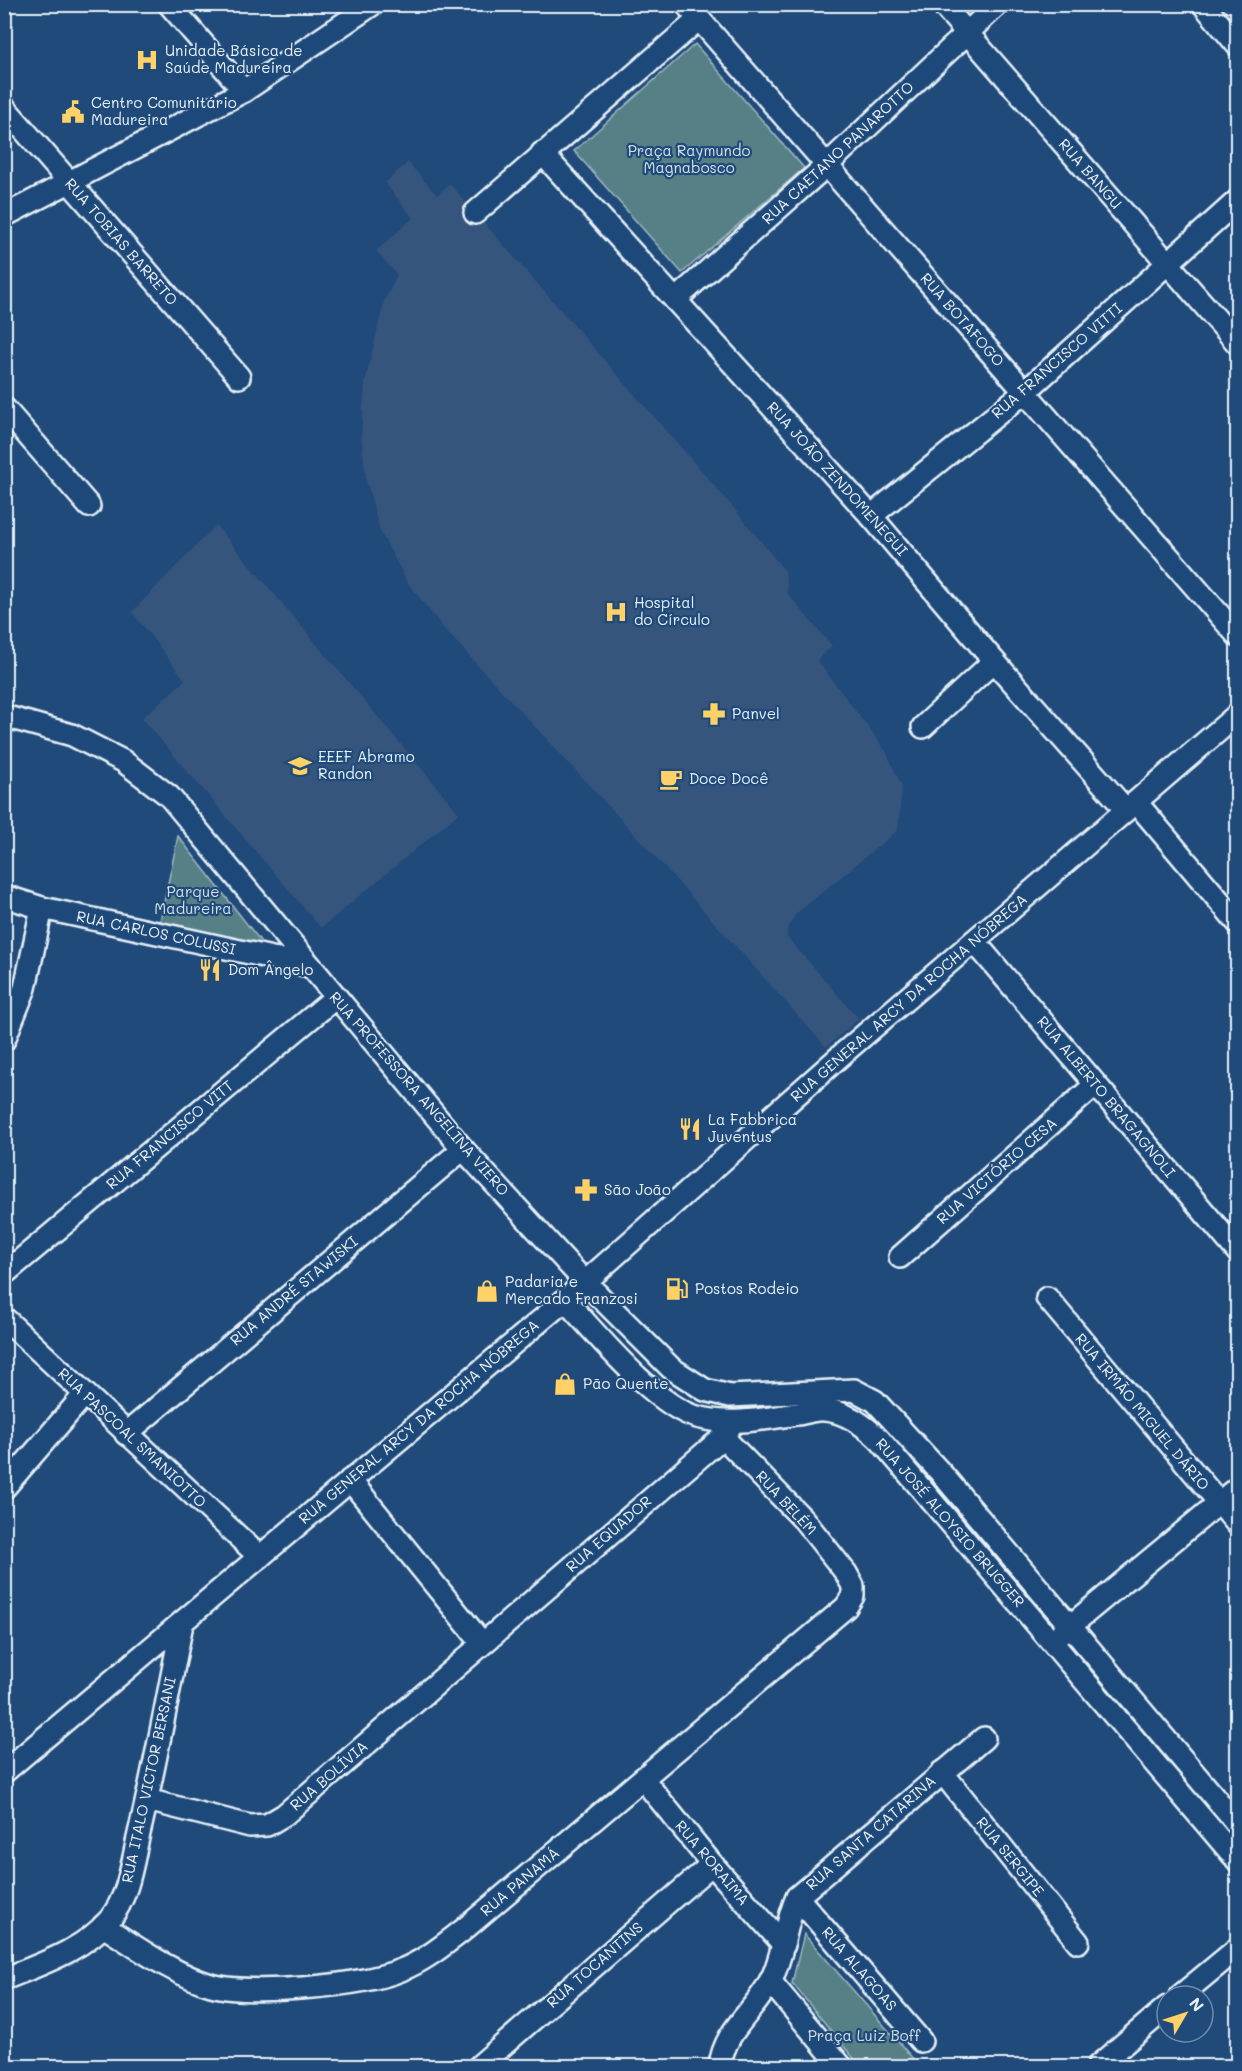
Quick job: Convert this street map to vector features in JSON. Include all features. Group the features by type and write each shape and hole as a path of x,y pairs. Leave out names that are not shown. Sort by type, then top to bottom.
{"street":[{"path":"169,4 244,91"},
{"path":"4,216 244,91 373,4"},
{"name":"RUA BANGU","path":"942,4 1238,344"},
{"name":"RUA CAETANO PANAROTTO","path":"675,300 826,165 998,4"},
{"path":"1203,4 1238,46"},
{"path":"475,213 692,12"},
{"name":"RUA BOTAFOGO","path":"692,12 1238,636"},
{"name":"RUA TOBIAS BARRETO","path":"4,107 239,378"},
{"name":"RUA JOÃO ZENDOMENEGUI","path":"542,153 871,516 994,661 1238,923"},
{"name":"RUA FRANCISCO VITTI","path":"871,516 1025,392 1238,200"},
{"path":"4,408 89,506"},
{"path":"923,727 994,661"},
{"name":"RUA GENERAL ARCY DA ROCHA NÓBREGA","path":"4,1772 565,1300 847,1050 1238,714"},
{"name":"RUA PROFESSORA ANGELINA VIERO","path":"4,716 72,735 123,761 169,796 463,1149 585,1282"},
{"name":"RUA CARLOS COLUSSI","path":"4,896 42,908 309,966"},
{"path":"4,1040 25,988 42,908"},
{"name":"RUA ALBERTO BRAGAGNOLI","path":"974,941 1238,1252"},
{"name":"RUA FRANCISCO VITT","path":"4,1274 336,997"},
{"name":"RUA VICTÓRIO CESA","path":"900,1257 1095,1085"},
{"name":"RUA ANDRÉ STAWISKI","path":"126,1434 463,1149"},
{"name":"RUA JOSÉ ALOYSIO BRUGGER","path":"585,1282 671,1368 705,1390 747,1396 824,1400 865,1427 880,1440 1238,1861"},
{"name":"RUA IRMÃO MIGUEL DÁRIO","path":"1047,1298 1238,1525"},
{"name":"RUA JOSÉ ALOYSIO BRUGGER","path":"565,1300 654,1391 676,1408 728,1430 854,1390 875,1401 941,1473 1069,1628 1238,1825"},
{"name":"RUA PASCOAL SMANIOTTO","path":"4,1318 260,1557"},
{"path":"654,1391 671,1368"},
{"path":"4,1488 85,1395"},
{"path":"728,1430 747,1396"},
{"path":"880,1440 897,1423"},
{"name":"RUA BELÉM","path":"728,1430 846,1573"},
{"name":"RUA EQUADOR","path":"482,1643 728,1430"},
{"path":"921,1488 941,1473"},
{"path":"350,1480 482,1643"},
{"path":"1051,1642 1238,1487"},
{"name":"RUA PANAMÁ","path":"103,1926 158,1960 212,1985 270,1990 345,1983 399,1971 428,1957 462,1931 846,1607 853,1596 854,1586 846,1573"},
{"name":"RUA ITALO VICTOR BERSANI","path":"4,1979 50,1961 80,1944 112,1917 124,1894 147,1800 182,1624"},
{"name":"RUA BOLÍVIA","path":"147,1800 250,1826 267,1825 284,1815 482,1643"},
{"name":"RUA SANTA CATARINA","path":"720,2067 721,2056 735,2026 770,1981 784,1945 788,1917 797,1897 984,1738"},
{"name":"RUA SERGIPE","path":"942,1772 1078,1942"},
{"name":"RUA RORAIMA","path":"643,1779 712,1864 784,1945"},
{"name":"RUA TOCANTINS","path":"479,2067 712,1864"},
{"name":"RUA ALAGOAS","path":"797,1897 921,2041"},
{"path":"1194,1984 1238,1948"},
{"path":"770,1981 841,2067"},
{"path":"1098,2067 1155,2017"}],"shaded area":[{"name":"Hospital do Círculo","path":"408,162 437,195 450,184 728,501 785,571 788,594 832,646 817,660 886,751 902,787 898,830 796,914 787,929 787,937 859,1019 826,1047 640,840 444,629 407,582 380,531 366,480 361,436 365,382 384,302 397,275 376,251 413,218 385,183"},
{"name":"EEEF Abramo Randon","path":"216,525 459,813 321,928 142,718 185,680 132,612"}],"green space":[{"name":"Praça Raymundo Magnabosco","path":"695,44 804,168 682,273 574,151"},
{"name":"Parque Madureira","path":"178,836 265,947 160,921"},
{"name":"Praça Luiz Boff","path":"804,1934 918,2066 860,2066 792,1983"}],"place":[{"name":"Unidade Básica de Saúde Madureira","path":"147,60"},
{"name":"Centro Comunitário Madureira","path":"73,112"},
{"name":"Hospital do Círculo","path":"616,612"},
{"name":"Panvel","path":"714,714"},
{"name":"EEEF Abramo Randon","path":"300,766"},
{"name":"Doce Docê","path":"671,779"},
{"name":"Dom Ângelo","path":"210,970"},
{"name":"La Fabbrica Juventus","path":"690,1129"},
{"name":"São João","path":"586,1190"},
{"name":"Postos Rodeio","path":"677,1289"},
{"name":"Padaria e Mercado Franzosi","path":"487,1291"},
{"name":"Pão Quente","path":"565,1384"}]}
